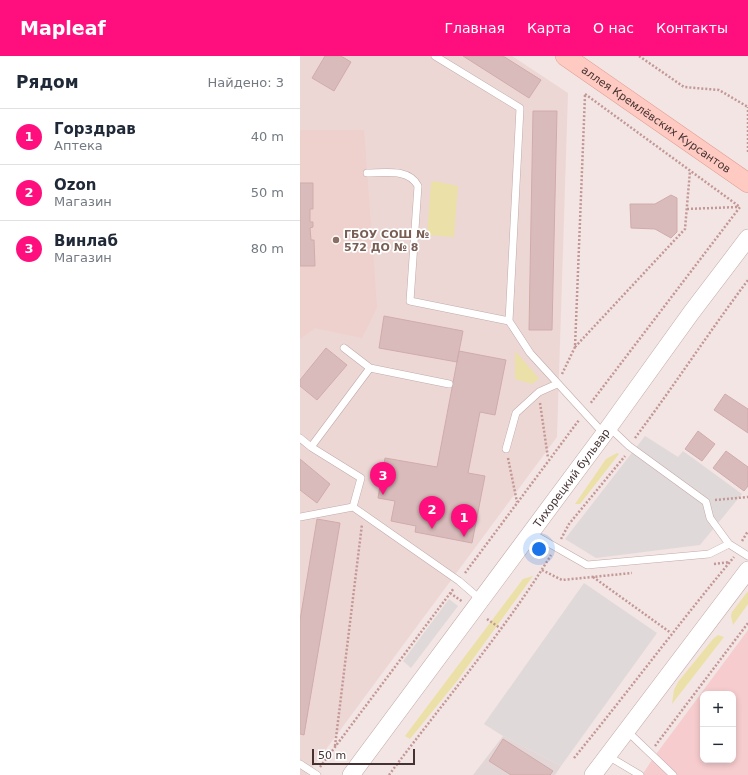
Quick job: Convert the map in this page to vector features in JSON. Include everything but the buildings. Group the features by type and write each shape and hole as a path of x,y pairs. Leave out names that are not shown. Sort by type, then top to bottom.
{"main road":[{"name":"аллея Кремлёвских Курсантов","path":"565,56 748,183"}],"street":[{"name":"Тихорецкий бульвар","path":"351,775 531,533 691,313 748,238"},
{"path":"593,775 748,570"}],"lane":[{"path":"435,56 520,108 509,321 530,353 584,413 706,502 710,518 729,544 748,556"},
{"path":"367,173 403,173 416,181 418,186 410,301 509,321"},
{"path":"344,348 370,368 449,384"},
{"path":"311,447 370,368"},
{"path":"506,449 516,413 539,392 557,384"},
{"path":"300,438 311,447 361,478 353,507"},
{"path":"300,517 353,507 459,581 481,600"},
{"path":"531,533 587,565 709,554 729,544"},
{"path":"627,731 672,775"},
{"path":"608,756 640,775"},
{"path":"300,764 316,774"}],"path":[{"path":"639,56 684,87 719,90 748,107 748,152"},
{"path":"575,347 585,94 740,207"},
{"path":"557,384 575,347 685,229 690,171"},
{"path":"687,209 740,207"},
{"path":"316,774 335,746 459,581 548,458 584,413 740,207"},
{"path":"389,775 537,577 570,524 624,459 629,446 680,376 708,333 748,280"},
{"path":"539,392 548,458"},
{"path":"506,449 517,502"},
{"path":"335,746 363,515"},
{"path":"574,758 634,685 672,633 739,551 748,531"},
{"path":"593,577 672,633"},
{"path":"450,593 463,602"},
{"path":"487,619 500,628"},
{"path":"650,754 748,623"}],"shaded area":[{"path":"300,56 512,56 568,93 557,437 307,775 300,775"},
{"name":"ГБОУ СОШ № 572 ДО № 8","path":"300,130 364,130 377,307 362,338 315,328 300,339"},
{"path":"434,181 458,186 454,237 427,235 431,183"},
{"path":"515,351 539,379 532,384 515,379"},
{"path":"645,436 678,457 683,451 742,494 700,545 596,558 565,539"},
{"path":"617,453 619,454 580,504 575,504 606,459"},
{"path":"533,576 457,681 410,739 405,736 523,579"},
{"path":"584,583 657,633 561,766 503,736 484,724"},
{"path":"748,591 748,604 733,625 731,616 732,612"},
{"path":"449,599 458,606 411,668 403,661"},
{"path":"748,630 748,775 642,775 700,695 700,763 736,763 736,691 703,691"},
{"path":"718,635 724,637 672,704 674,690 678,682 713,639"},
{"path":"503,736 561,766 555,775 473,775"}],"place":[{"name":"ГБОУ СОШ № 572 ДО № 8","path":"336,240"},
{"name":"Винлаб","path":"383,495"},
{"name":"Ozon","path":"432,529"},
{"name":"Горздрав","path":"464,537"}]}
